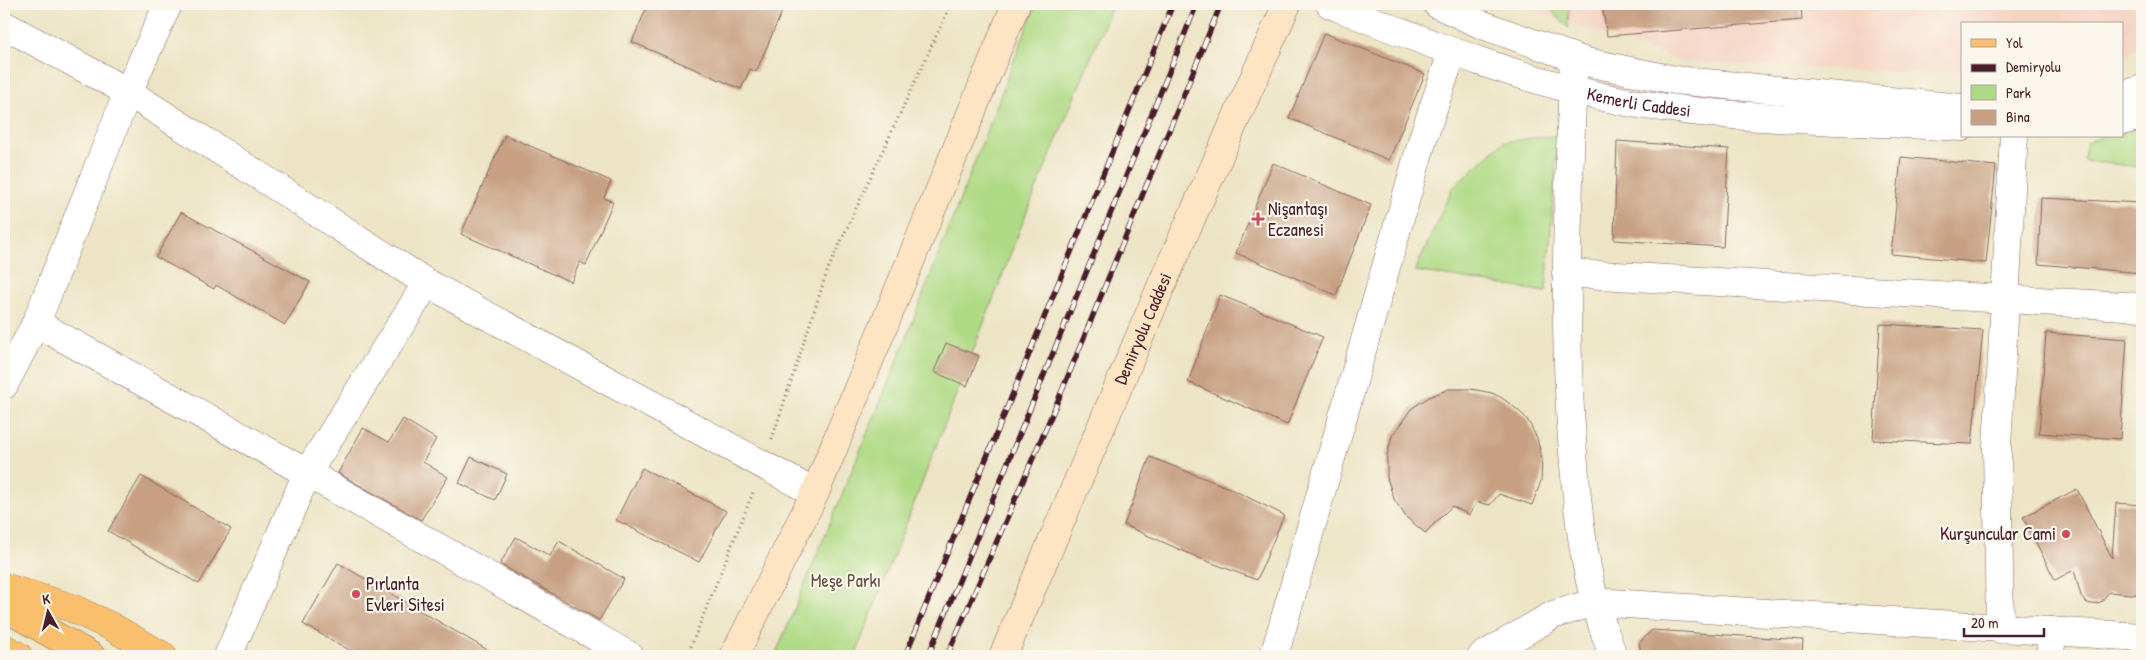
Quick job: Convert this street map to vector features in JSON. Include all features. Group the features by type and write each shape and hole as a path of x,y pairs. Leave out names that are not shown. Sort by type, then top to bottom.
{"main road":[{"path":"734,656 816,493 1016,4"},
{"name":"Demiryolu Caddesi","path":"1004,656 1166,274 1287,4"},
{"path":"4,588 72,608 112,627 163,656"},
{"path":"4,607 92,656"},
{"path":"4,648 18,656"}],"street":[{"path":"4,385 11,356 36,323 128,92 168,4"},
{"name":"Kemerli Caddesi","path":"1330,4 1452,53 1505,71 1573,91 1629,103 1719,114 1961,127"},
{"name":"Kemerli Caddesi","path":"1437,4 1480,24 1510,33 1586,62 1675,80 1961,108"},
{"path":"4,25 128,92 427,283 816,493"},
{"path":"1274,656 1424,135 1452,53"},
{"path":"1574,58 1566,273 1566,344 1578,519 1595,602 1613,656"},
{"path":"2124,95 2142,89"},
{"path":"2124,120 2142,116"},
{"path":"2000,629 1997,447 2014,138"},
{"path":"1566,273 2142,307"},
{"path":"228,656 307,473 427,283"},
{"path":"36,323 307,473 630,656"},
{"path":"1482,656 1553,615 1595,602 2000,629 2051,644 2142,637"}],"path":[{"path":"687,656 764,465 828,269 951,4"}],"shaded area":[{"path":"1514,4 2142,4 2142,47 2124,54 2124,22 1961,22 1961,73 1906,73 1684,62"}],"green space":[{"name":"Meşe Parkı","path":"1036,4 1113,4 1026,214 855,656 775,656 900,354"},
{"path":"1496,4 1569,4 1568,28 1546,5"},
{"path":"2142,122 2142,167 2083,161 2087,142 2098,138 2124,138 2124,128"},
{"path":"1558,135 1546,292 1415,271 1452,189 1503,142"}],"building":[{"path":"648,4 771,4 783,9 756,72 750,69 741,89 632,42"},
{"path":"1602,4 1801,4 1802,20 1607,36"},
{"path":"1324,33 1425,74 1389,160 1289,118"},
{"path":"505,135 611,181 604,198 613,202 586,265 580,262 571,282 461,234"},
{"path":"1617,141 1729,149 1723,247 1614,240"},
{"path":"1901,157 1996,166 1986,263 1891,254"},
{"path":"1273,163 1371,205 1336,295 1236,253"},
{"path":"2041,198 2142,203 2142,273 2038,264"},
{"path":"181,212 310,282 285,325 216,285 214,289 156,257"},
{"path":"1220,295 1323,337 1287,425 1188,382"},
{"path":"1880,324 1983,330 1972,444 1873,440"},
{"path":"2046,333 2127,339 2120,439 2039,433"},
{"path":"946,343 979,356 967,386 934,372"},
{"path":"1449,389 1471,389 1492,393 1502,398 1527,419 1537,438 1542,459 1541,481 1532,505 1499,494 1490,505 1477,502 1469,515 1452,506 1425,533 1406,517 1394,499 1387,478 1387,456 1392,436 1411,409 1429,397"},
{"path":"403,419 436,439 423,462 448,477 421,520 338,473 363,428 389,442"},
{"path":"471,457 507,474 495,500 459,483"},
{"path":"1150,457 1229,488 1284,515 1257,580 1199,558 1124,525"},
{"path":"642,468 726,511 699,562 616,520"},
{"path":"141,476 231,529 199,584 108,531"},
{"path":"2077,489 2112,558 2116,503 2142,505 2142,595 2109,592 2101,602 2091,604 2085,602 2081,596 2074,570 2055,580 2023,517"},
{"path":"516,537 550,556 559,541 624,579 599,620 500,564"},
{"name":"Pırlanta Evleri Sitesi","path":"338,563 498,656 360,656 303,624"},
{"path":"1652,630 1803,640 1802,656 1642,656 1639,643"}],"railway":[{"path":"905,656 1173,4"},
{"path":"928,656 1197,4"},
{"path":"947,656 1059,398 1221,4"}],"place":[{"name":"Nişantaşı Eczanesi","path":"1258,219"},
{"name":"Kurşuncular Cami","path":"2066,534"},
{"name":"Pırlanta Evleri Sitesi","path":"356,594"}]}
